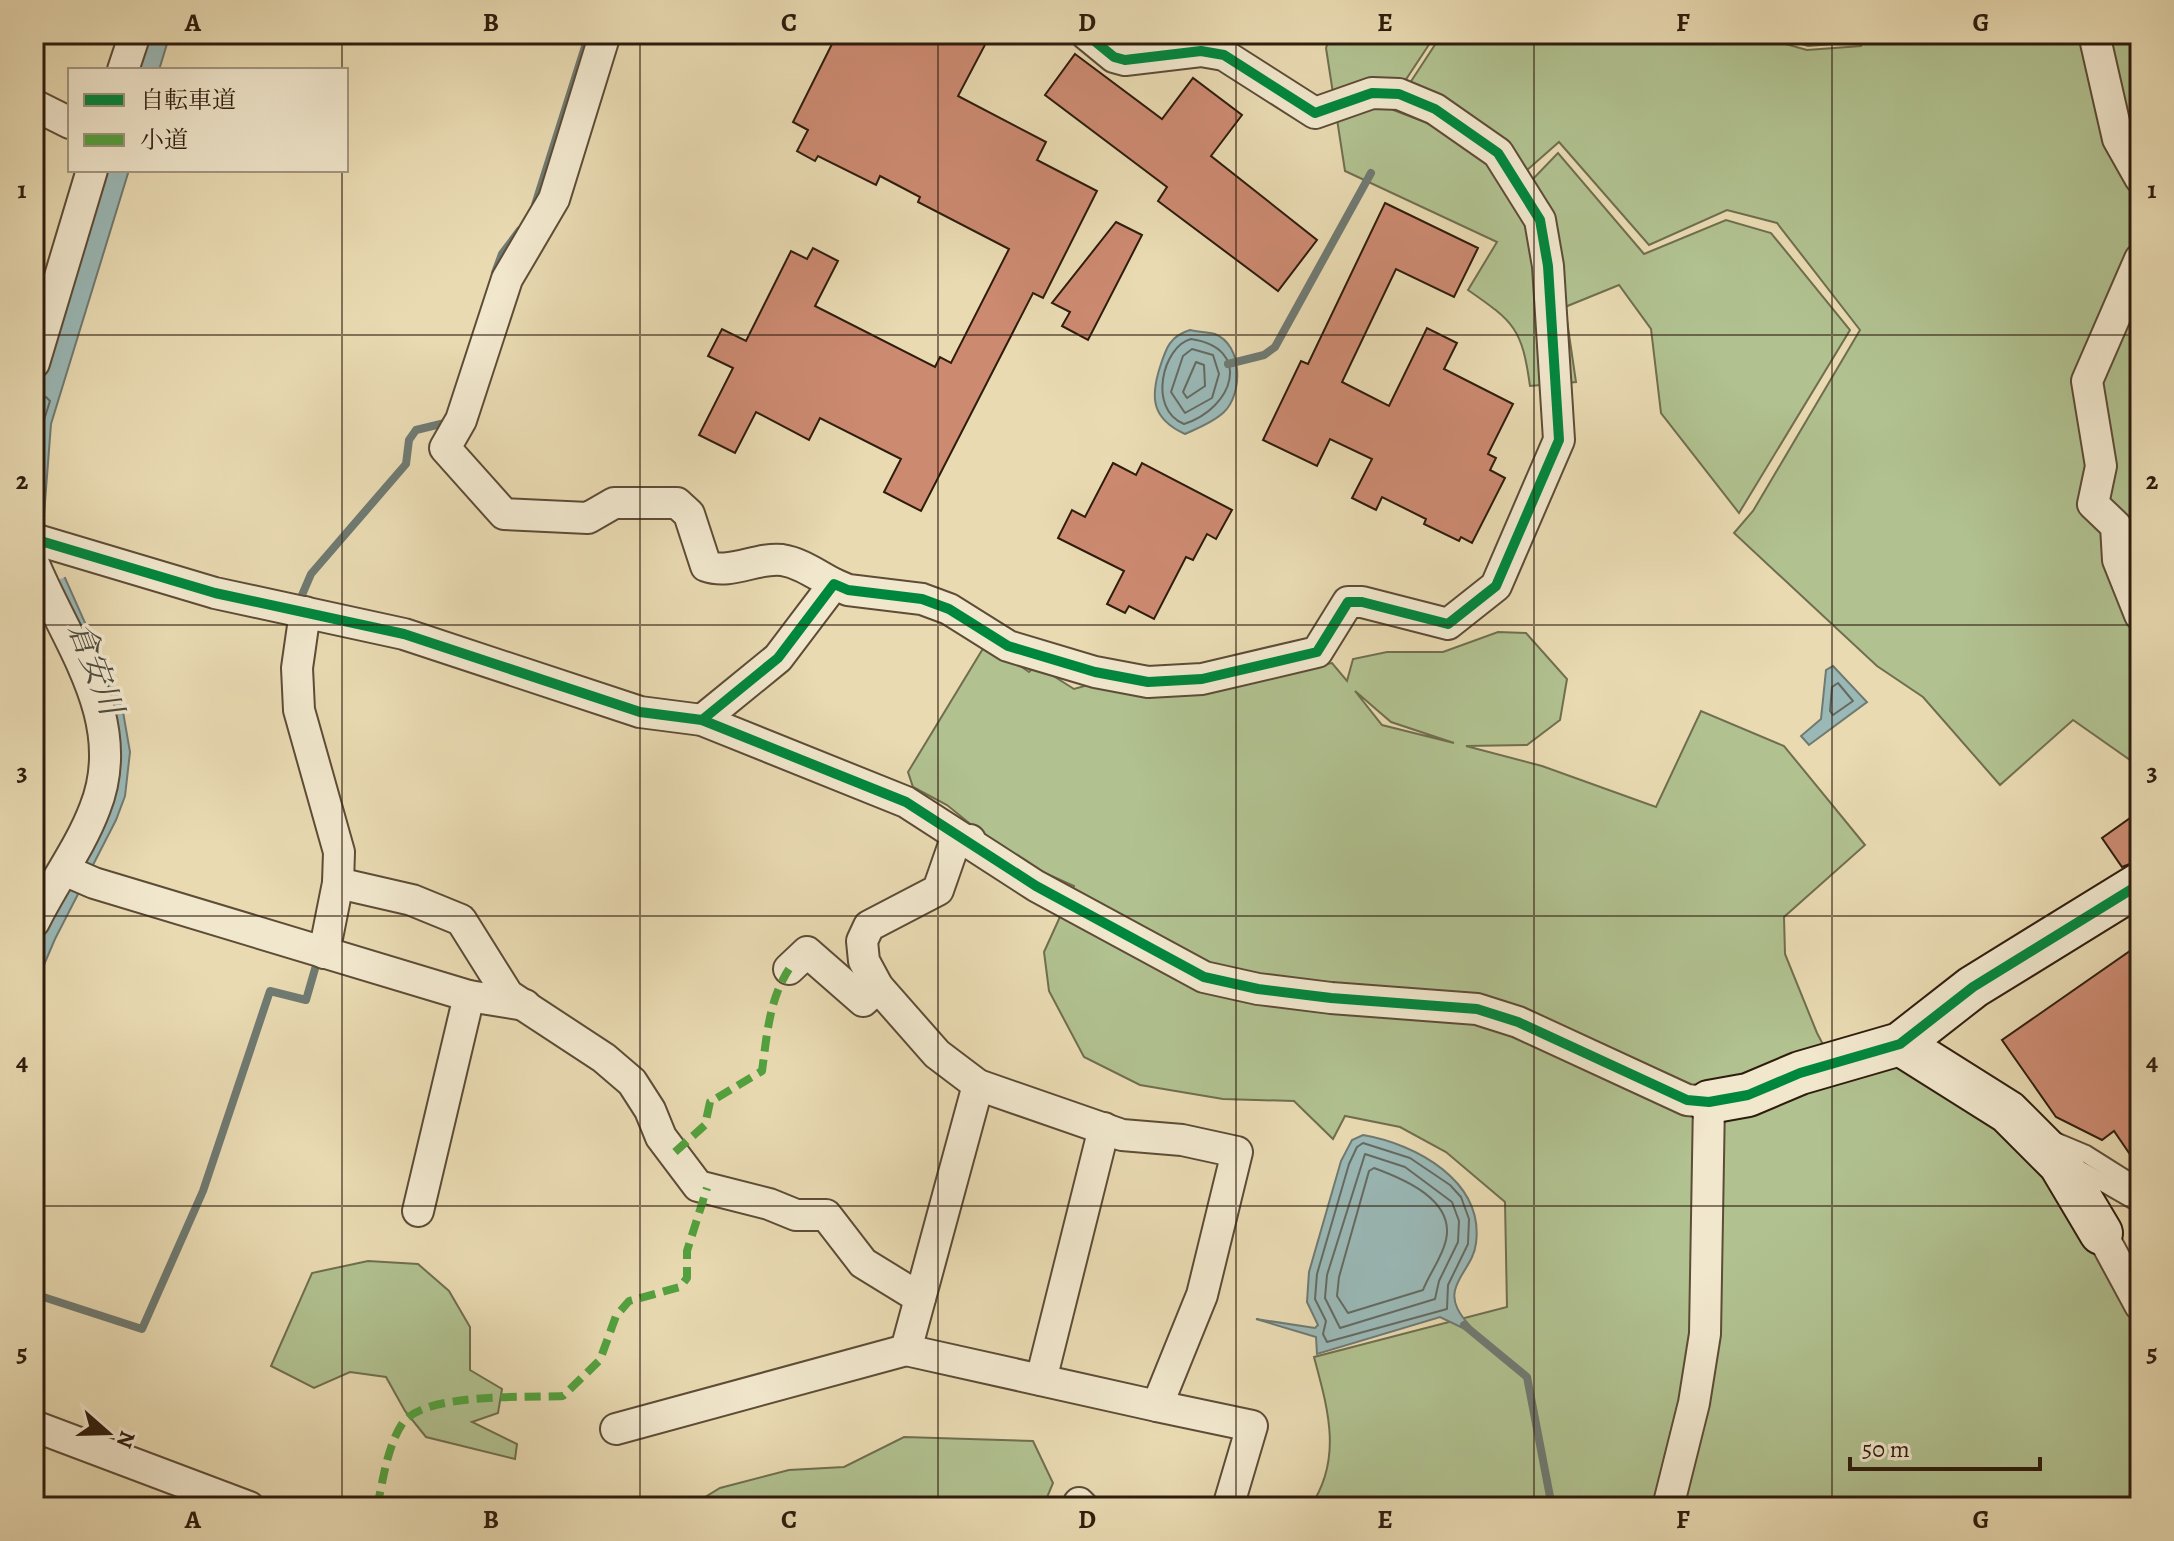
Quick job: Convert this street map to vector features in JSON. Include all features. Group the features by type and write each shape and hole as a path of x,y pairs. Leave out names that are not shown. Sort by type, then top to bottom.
{"street":[{"path":"124,68 135,34"},
{"path":"605,34 554,199 507,279 461,420 445,448 504,514 588,518 614,503 677,503 689,514 706,566 727,569 779,559 799,565 848,590 922,599 949,609 1008,646 1095,672 1148,682 1202,679 1317,652 1348,602 1362,602 1448,624 1496,586 1559,440 1548,266 1540,220 1507,164 1473,133 1435,109 1399,94 1372,93 1315,113 1224,55 1201,51 1125,60 1114,57 1086,34"},
{"path":"2094,34 2118,139 2140,178"},
{"path":"34,105 68,122"},
{"path":"34,363 91,172"},
{"path":"2140,259 2087,381 2101,466 2093,504 2116,526 2118,560 2140,615"},
{"path":"40,547 215,593 404,634 640,712 702,720 906,802 970,840 1036,886 1204,977 1258,989 1331,998 1477,1009 1518,1022 1687,1100 1709,1102 1748,1095 1800,1073 1900,1044 1973,987 2140,884"},
{"path":"34,922 73,874 103,784 105,735 40,547"},
{"path":"702,720 778,658 834,584"},
{"path":"305,612 297,668 299,710 339,852 338,883 321,951"},
{"path":"970,840 953,847 938,890 869,926 862,941 864,961 878,987 937,1054 978,1085 1122,1135 1182,1140 1237,1152 1202,1295 1157,1406"},
{"path":"73,874 469,996 525,1005"},
{"path":"338,883 412,900 461,920 508,995 604,1058 632,1082 650,1110 661,1137 698,1186 769,1204 796,1215 826,1215 863,1263 920,1298"},
{"path":"789,969 807,952 863,1001 878,987"},
{"path":"418,1211 469,996"},
{"path":"1900,1044 2008,1112 2041,1145 2101,1233 2140,1305"},
{"path":"906,1350 978,1085"},
{"path":"1668,1507 1694,1403 1705,1334 1709,1102"},
{"path":"1041,1380 1104,1128"},
{"path":"616,1429 906,1350 1252,1426 1228,1507"},
{"path":"34,1426 249,1507"}],"lane":[{"path":"2041,1145 2086,1154 2140,1188"},
{"path":"2041,1145 2140,1204"}],"green space":[{"path":"1331,34 1436,34 1403,84 1393,110 1425,122 1532,180 1558,153 1644,254 1726,220 1771,233 1850,330 1739,513 1661,413 1651,329 1619,285 1565,307 1576,382 1530,386 1523,351 1513,328 1496,310 1468,290 1497,242 1345,171 1326,48"},
{"path":"1442,34 1564,34 1582,39 1587,34 1749,34 1807,50 1861,46 1866,34 2140,34 2140,767 2073,720 2000,785 1923,697 1877,666 1734,533 1753,511 1860,330 1777,223 1727,210 1649,245 1559,142 1526,171 1408,86"},
{"path":"1769,34 1860,34 1858,42 1808,46"},
{"path":"1498,632 1526,633 1567,679 1560,720 1527,745 1466,746 1542,766 1656,807 1701,711 1784,746 1865,845 1784,917 1785,954 1817,1033 1839,1075 1898,1058 2030,1145 2095,1247 2140,1329 2140,1507 1310,1507 1327,1471 1330,1434 1314,1357 1507,1307 1505,1202 1446,1152 1400,1127 1345,1116 1333,1139 1294,1101 1223,1099 1140,1085 1084,1057 1049,991 1044,952 1074,886 1012,858 947,805 913,787 908,772 987,642 1029,672 1036,665 1074,689 1088,685 1185,690 1332,663 1347,681 1353,659 1387,652 1443,652","holes":["1355,691 1391,722 1454,743 1382,725"]},
{"path":"368,1261 418,1264 449,1291 470,1327 470,1370 502,1389 498,1413 472,1422 517,1444 515,1459 426,1437 405,1411 386,1377 350,1372 314,1388 271,1366 312,1273"},
{"path":"904,1437 1033,1441 1053,1483 1043,1507 689,1507 720,1488 789,1470 844,1467"}],"water":[{"path":"148,34 170,34 160,68 138,68"},
{"name":"倉安川","path":"106,172 128,172 51,424 44,515 65,578 122,706 130,752 125,796 34,988 34,943 116,765 34,532 34,404"},
{"path":"1190,330 1215,334 1224,340 1235,359 1237,382 1235,394 1224,412 1185,434 1166,422 1160,414 1156,406 1155,388 1162,360 1170,344"},
{"path":"1833,666 1867,702 1809,745 1801,736 1821,719 1826,670"},
{"path":"1363,1135 1404,1147 1424,1157 1458,1184 1469,1201 1476,1221 1476,1243 1454,1298 1470,1326 1467,1330 1440,1317 1317,1354 1316,1337 1256,1319 1315,1328 1318,1325 1307,1302 1309,1272 1341,1161 1352,1140"}],"pier":[{"path":"47,516 67,576 54,582 34,538 34,520"}],"building":[{"path":"837,34 973,34 987,41 958,96 1046,142 1037,160 1097,191 1043,298 1033,293 921,511 884,492 901,459 820,418 809,440 756,412 735,453 699,435 733,368 708,356 722,329 746,341 791,251 807,259 813,248 838,261 815,306 935,367 940,357 951,363 1009,249 918,202 920,197 880,176 876,185 818,156 815,161 797,151 808,130 793,122"},
{"path":"1075,54 1162,119 1193,78 1242,115 1211,156 1317,240 1278,291 1158,201 1167,187 1045,95"},
{"path":"1385,203 1478,248 1454,297 1396,269 1342,382 1389,406 1427,328 1457,343 1444,369 1513,404 1488,454 1496,458 1490,470 1505,478 1472,543 1461,537 1459,541 1424,524 1426,519 1382,497 1376,510 1352,498 1372,459 1330,439 1317,466 1263,440 1301,361 1308,364"},
{"path":"1116,222 1142,235 1088,340 1062,326 1070,312 1052,303"},
{"path":"1113,463 1136,475 1142,463 1232,510 1216,539 1207,534 1193,560 1186,557 1154,619 1129,606 1125,613 1107,604 1124,571 1058,538 1072,510 1085,517"},
{"path":"2140,811 2140,860 2122,867 2102,838"},
{"path":"2140,944 2140,1169 2114,1131 2102,1140 2056,1117 2002,1040"}],"waterway":[{"path":"535,205 589,34"},
{"path":"1228,364 1264,355 1275,347 1371,173"},
{"path":"495,273 502,254 520,230"},
{"path":"302,595 311,574 406,464 409,440 416,430 445,423 447,419"},
{"path":"34,1294 142,1329 203,1191 270,991 306,1000 319,955"},
{"path":"1464,1325 1527,1377 1552,1507"}],"marked path":[{"path":"675,1152 705,1125 710,1102 762,1071 773,1005 789,969"},
{"path":"377,1507 393,1443 402,1424 413,1414 431,1406 477,1399 563,1396 600,1360 616,1316 629,1301 680,1287 687,1278 687,1251 707,1188"}],"cycle path":[{"path":"702,720 778,658 834,584 848,590 922,599 949,609 1008,646 1095,672 1148,682 1202,679 1317,652 1348,602 1362,602 1448,624 1496,586 1559,440 1548,266 1540,220 1498,153 1435,109 1399,94 1372,93 1315,113 1224,55 1201,51 1125,60 1114,57 1086,34"},
{"path":"34,539 215,593 404,634 640,712 702,720 906,802 1036,886 1204,977 1258,989 1331,998 1477,1009 1518,1022 1687,1100 1709,1102 1748,1095 1800,1073 1900,1044 1973,987 2140,884"}]}
